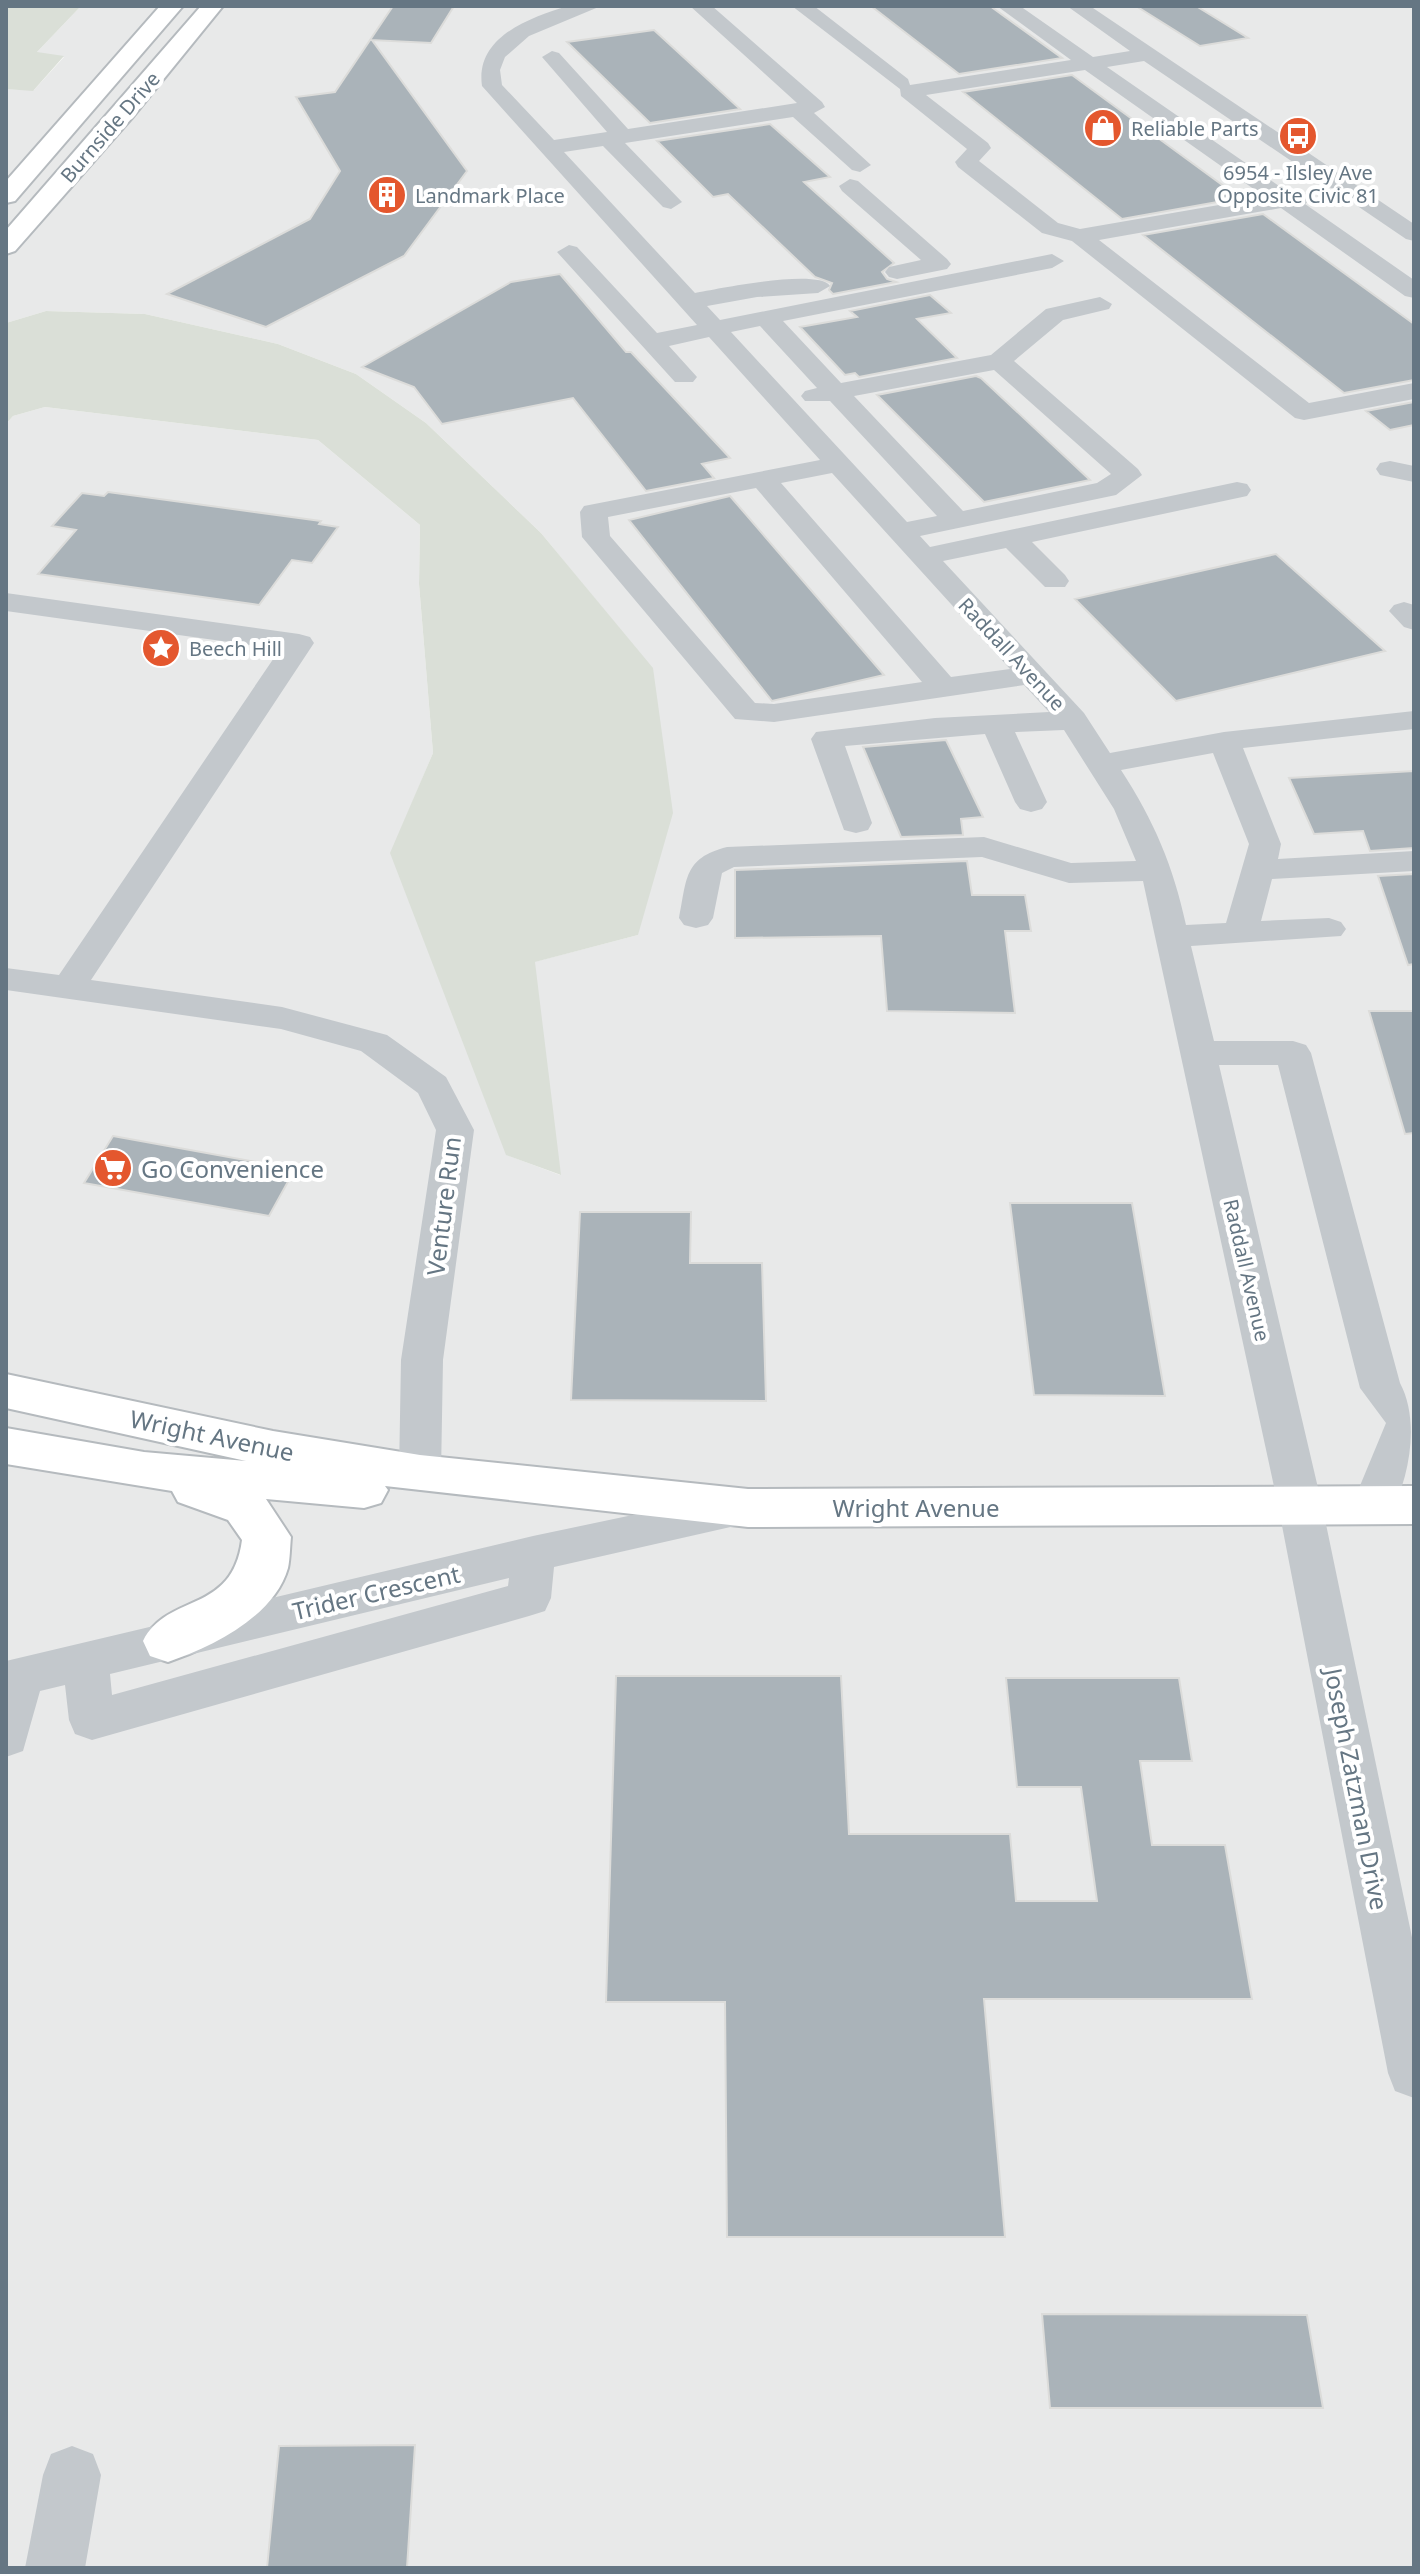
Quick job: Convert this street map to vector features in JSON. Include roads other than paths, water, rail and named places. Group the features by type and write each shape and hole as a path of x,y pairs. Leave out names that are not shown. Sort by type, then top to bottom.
{"main road":[{"name":"Burnside Drive","path":"6,196 172,6"},
{"name":"Burnside Drive","path":"6,246 124,113 212,6"},
{"name":"Wright Avenue","path":"6,1391 273,1449 420,1473 748,1508 1394,1505"},
{"name":"Wright Avenue","path":"6,1446 144,1470 362,1491 420,1473"},
{"path":"144,1470 245,1507 267,1537 263,1569 239,1602 168,1641"}],"street":[{"name":"Raddall Avenue","path":"591,6 547,18 518,34 492,61 488,77 492,86 1073,720 1130,809 1157,870 1300,1505"},
{"path":"547,148 814,107 700,6"},
{"path":"802,6 901,83"},
{"path":"1014,10 1067,8 1148,54 1414,234"},
{"path":"1014,10 1414,291"},
{"path":"1148,54 908,92 980,148 966,162 1050,228 1080,236 1304,412 1414,391"},
{"path":"552,57 671,202"},
{"path":"687,302 757,290 803,289 939,264 855,176 798,110"},
{"path":"1080,236 1349,190"},
{"path":"569,252 684,377"},
{"path":"651,342 875,294 1052,261"},
{"path":"782,402 999,361 1055,314 1100,304"},
{"path":"766,318 954,518"},
{"path":"901,532 954,518 1106,489 1128,475 999,361"},
{"path":"839,464 594,512 596,537 746,712 774,713 1029,675"},
{"path":"763,479 932,690 935,727"},
{"path":"923,557 1237,490"},
{"path":"1012,538 1055,581"},
{"path":"6,602 299,643 69,987"},
{"path":"856,823 827,739 935,727 1073,720"},
{"path":"1103,764 1224,741 1414,720"},
{"path":"996,724 1031,802"},
{"path":"1224,741 1265,844 1241,931"},
{"path":"696,918 706,868 727,857 984,847 1069,873 1157,870"},
{"path":"1258,870 1414,861"},
{"path":"1172,936 1329,929"},
{"name":"Venture Run","path":"6,979 282,1018 374,1043 433,1086 455,1130 422,1360 420,1473"},
{"path":"1198,1053 1293,1053 1381,1388 1411,1421 1394,1505"},
{"name":"Joseph Zatzman Drive","path":"1300,1505 1414,2073"},
{"name":"Trider Crescent","path":"13,1679 533,1554 748,1508"},
{"path":"85,1661 92,1720 529,1598 533,1554"},
{"path":"6,1737 13,1679"},
{"path":"55,2568 72,2475"}],"place":[{"name":"Reliable Parts","path":"1103,128"},
{"name":"6954 - Ilsley Ave Opposite Civic 81","path":"1298,136"},
{"name":"Landmark Place","path":"387,195"},
{"name":"Beech Hill","path":"161,648"},
{"name":"Go Convenience","path":"113,1168"}]}
